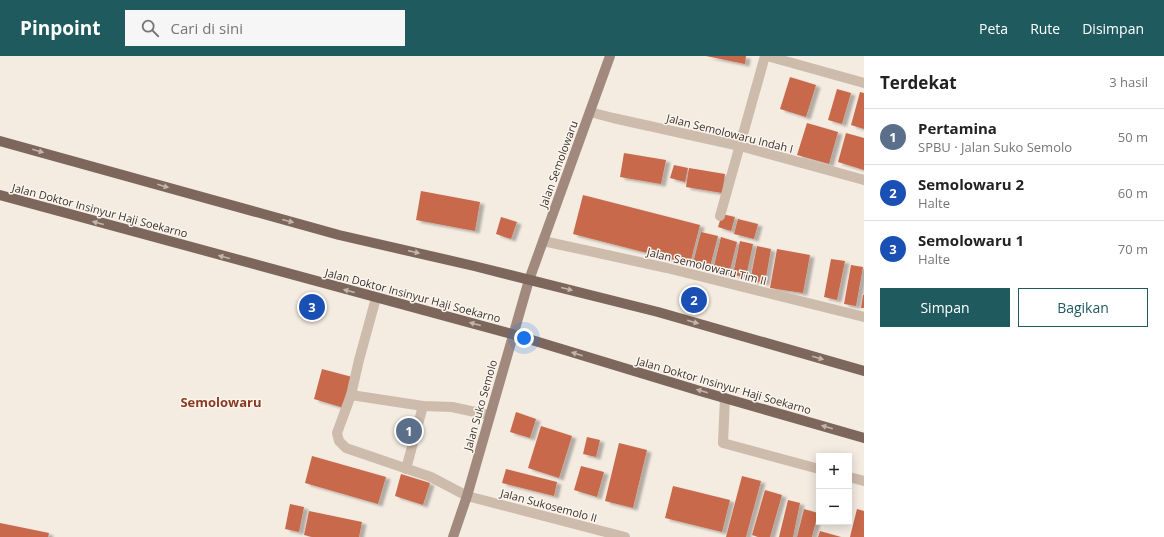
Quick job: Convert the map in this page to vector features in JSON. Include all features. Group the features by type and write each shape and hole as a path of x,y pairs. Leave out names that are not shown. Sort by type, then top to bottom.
{"main road":[{"name":"Jalan Semolowaru","path":"529,280 610,56"},
{"path":"0,141 339,235 474,266 658,312 864,371"},
{"name":"Jalan Doktor Insinyur Haji Soekarno","path":"0,195 512,334 864,438"},
{"name":"Jalan Suko Semolo","path":"453,537 467,496 512,334 529,280"}],"street":[{"path":"720,216 766,56 864,83"},
{"name":"Jalan Semolowaru Indah I","path":"590,112 740,146 864,180"},
{"name":"Jalan Semolowaru Tim II","path":"543,241 667,268 864,317"},
{"name":"Jalan Sukosemolo II","path":"376,298 351,395 337,433 339,441 346,448 444,483 467,496 620,536"},
{"path":"351,395 423,406 452,407 489,415"},
{"path":"725,398 723,443 816,468"},
{"path":"406,469 423,406"},
{"path":"852,478 864,481"}],"building":[{"path":"706,56 746,56 745,64"},
{"path":"790,77 816,85 806,117 780,109"},
{"path":"837,89 851,93 842,124 828,120"},
{"path":"860,92 864,93 864,129 851,125"},
{"path":"807,123 838,132 829,164 797,155"},
{"path":"846,133 864,138 864,170 838,162"},
{"path":"624,153 666,160 661,184 620,177"},
{"path":"674,165 688,168 685,182 670,178"},
{"path":"689,168 725,174 722,193 686,187"},
{"path":"421,191 480,202 475,231 416,220"},
{"path":"583,195 700,225 690,264 573,234"},
{"path":"722,214 735,217 731,231 718,227"},
{"path":"501,217 517,222 511,239 496,234"},
{"path":"738,219 758,224 754,239 734,234"},
{"path":"701,232 718,236 710,267 693,263"},
{"path":"721,237 737,242 729,274 713,270"},
{"path":"740,241 753,244 746,277 733,275"},
{"path":"757,246 771,249 765,283 750,281"},
{"path":"777,249 810,255 803,293 770,288"},
{"path":"831,259 845,261 837,300 824,297"},
{"path":"851,265 863,267 856,306 844,304"},
{"path":"863,295 864,308 861,308"},
{"path":"322,369 352,377 344,408 314,399"},
{"path":"516,412 536,419 530,438 510,432"},
{"path":"541,426 572,436 559,478 528,468"},
{"path":"587,437 600,440 596,457 583,454"},
{"path":"619,443 647,450 633,508 605,501"},
{"path":"312,456 386,477 378,504 305,483"},
{"path":"581,466 604,472 597,497 574,490"},
{"path":"506,469 557,482 554,496 502,483"},
{"path":"401,474 430,483 423,505 395,496"},
{"path":"742,476 761,481 746,537 726,537"},
{"path":"673,486 730,500 722,532 665,518"},
{"path":"765,490 782,495 770,537 758,537 752,535"},
{"path":"788,500 800,503 793,537 779,537"},
{"path":"290,504 304,507 299,532 285,529"},
{"path":"804,509 816,512 816,521 812,537 797,537"},
{"path":"857,509 864,511 864,537 850,537"},
{"path":"309,511 362,522 359,537 312,537 304,535"},
{"path":"0,523 49,533 48,537 0,537"},
{"path":"820,531 841,537 818,537"}],"place":[{"name":"Semolowaru 2","path":"694,300"},
{"name":"Semolowaru 1","path":"312,307"},
{"name":"Pertamina","path":"409,431"}],"district":[{"name":"Semolowaru","path":"221,402"}]}
